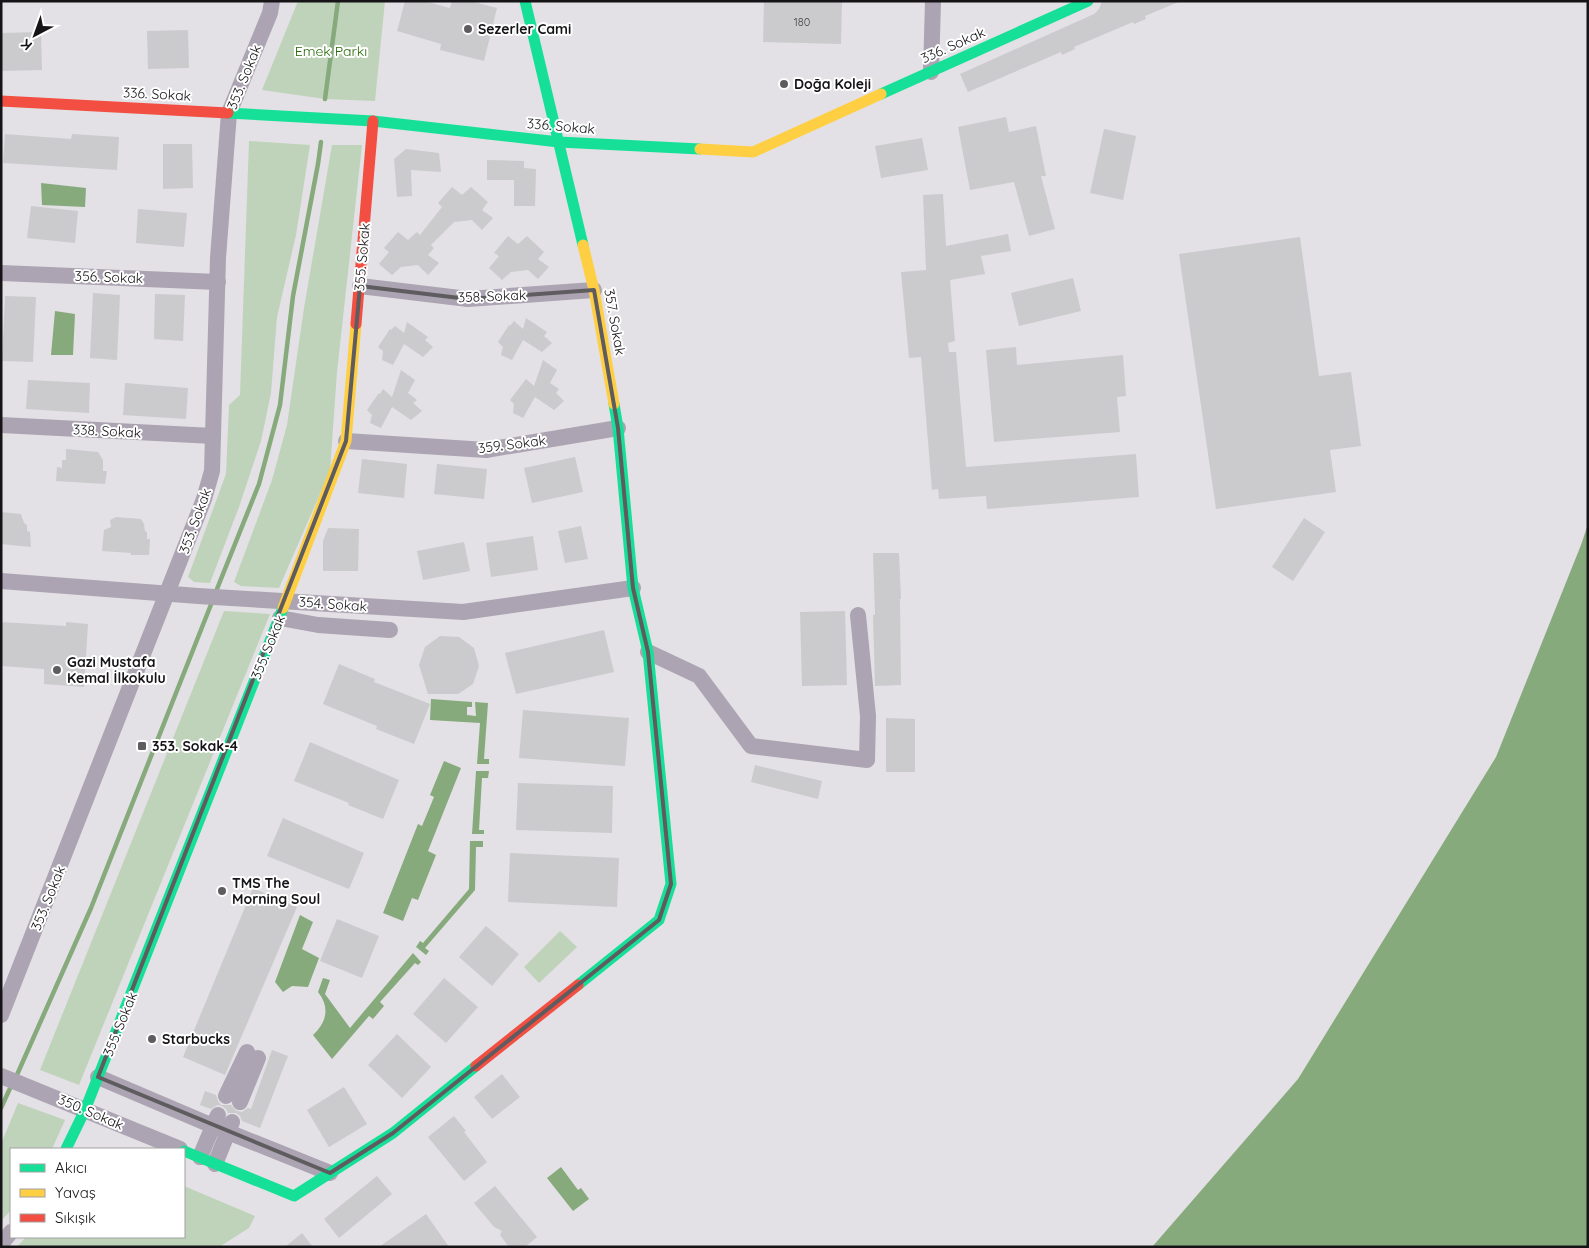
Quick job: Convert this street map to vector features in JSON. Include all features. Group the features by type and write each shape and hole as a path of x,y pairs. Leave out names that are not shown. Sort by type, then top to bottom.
{"street":[{"name":"353. Sokak","path":"1,1015 168,593 204,500 212,471 218,282 229,113 270,13 272,1"},
{"name":"357. Sokak","path":"208,1161 294,1196 393,1133 659,920 671,884 648,652 633,588 618,428 594,290 525,1"},
{"path":"931,72 934,1"},
{"name":"336. Sokak","path":"1,102 373,121 559,142 753,152 1088,1"},
{"name":"355. Sokak","path":"66,1148 98,1078 280,618 346,441 373,121"},
{"name":"356. Sokak","path":"1,273 218,282"},
{"name":"358. Sokak","path":"360,286 468,299 594,290"},
{"name":"338. Sokak","path":"1,425 213,436"},
{"name":"359. Sokak","path":"346,441 486,450 618,428"},
{"name":"354. Sokak","path":"1,581 198,596 463,612 633,588"},
{"path":"648,652 699,676 751,746 866,760 868,716 858,615"},
{"path":"280,618 318,625 390,630"},
{"path":"233,1099 252,1055"},
{"name":"350. Sokak","path":"1,1076 178,1148"},
{"path":"98,1078 223,1124 330,1174"},
{"path":"185,1151 208,1161 223,1124"},
{"path":"1,1244 10,1233"}],"highlighted area":[{"path":"360,286 468,299 594,290 618,428 633,588 648,652 671,884 659,920 393,1133 330,1173 98,1077 346,441"}],"green space":[{"name":"Emek Parkı","path":"298,1 385,1 375,101 325,99 262,90"},
{"path":"249,141 310,145 296,235 277,317 271,393 261,441 239,507 210,583 194,582 188,577 226,474 229,405 240,395"},
{"path":"332,145 362,145 337,372 330,471 279,588 241,586 234,582 272,480 287,425 304,308"},
{"path":"224,611 270,614 79,1085 40,1070"},
{"path":"560,931 577,947 539,983 524,967"},
{"path":"18,1103 65,1120 52,1148 10,1148 10,1211 1,1221 1,1144"},
{"path":"185,1186 255,1216 249,1228 219,1247 17,1247 25,1238 185,1238"}],"shaded area":[{"path":"41,183 86,188 85,207 42,205"},
{"path":"55,311 75,314 73,355 51,355"},
{"path":"1588,524 1588,1247 1152,1247 1298,1079 1496,757"},
{"path":"431,699 472,702 472,707 467,707 467,715 476,716 475,702 488,703 484,759 489,759 489,764 477,764 480,723 430,720"},
{"path":"444,761 461,768 428,851 436,855 418,900 412,898 403,921 383,913 418,824 422,826 434,797 430,795"},
{"path":"476,771 489,771 488,778 482,778 479,830 484,830 484,834 472,834"},
{"path":"470,841 483,841 483,847 476,847 475,890 425,948 429,951 426,955 416,947 420,941 423,943 469,889"},
{"path":"300,915 313,922 302,949 319,958 308,987 292,986 283,992 275,982"},
{"path":"413,953 421,962 418,965 415,963 380,1002 384,1006 373,1019 369,1016 332,1059 313,1035 324,1020 324,1003 318,992 323,978 330,980 325,994 350,1028"},
{"path":"561,1167 578,1190 581,1188 589,1199 573,1211 547,1178"}],"building":[{"path":"405,1 424,1 450,8 452,1 470,1 497,8 484,61 440,50 441,44 397,31"},
{"path":"764,1 842,1 841,44 763,42"},
{"path":"1102,1 1181,1 1145,16 1146,19 1134,24 1133,22 1074,47 1075,49 1062,55 1061,52 968,92 960,74 1094,14 1099,9"},
{"path":"188,30 189,68 148,69 147,31"},
{"path":"41,32 42,70 1,71 1,33"},
{"path":"1006,117 1009,132 1036,126 1046,176 1041,176 1055,229 1029,236 1014,182 970,190 958,127"},
{"path":"1104,129 1136,136 1123,200 1090,193"},
{"path":"5,134 71,139 72,134 119,137 117,170 3,163"},
{"path":"922,138 928,170 881,178 875,146"},
{"path":"163,144 192,144 193,188 163,189"},
{"path":"406,149 439,153 441,172 411,170 412,196 397,197 394,159"},
{"path":"487,160 524,161 524,168 536,169 535,206 514,206 514,180 487,180"},
{"path":"452,187 462,195 471,187 488,202 482,210 493,218 482,230 472,220 454,222 431,245 434,248 428,255 439,263 428,275 418,265 401,267 392,275 379,264 389,252 384,248 398,232 408,240 417,232 420,235 442,207 438,203"},
{"path":"943,194 946,246 1008,234 1011,251 981,256 985,274 950,280 955,341 948,343 949,352 956,352 966,467 1136,454 1139,497 987,509 986,496 939,499 938,489 932,490 921,357 909,358 901,272 926,270 923,195"},
{"path":"31,206 78,211 75,243 27,238"},
{"path":"138,209 187,213 184,247 136,243"},
{"path":"508,236 518,244 527,236 544,252 538,259 549,267 538,279 528,270 511,272 502,280 489,268 499,256 494,253"},
{"path":"1300,237 1319,376 1351,372 1361,446 1330,450 1336,492 1216,509 1179,254"},
{"path":"1073,278 1081,311 1019,326 1011,293"},
{"path":"93,293 120,295 117,360 90,358"},
{"path":"155,294 185,295 183,341 154,339"},
{"path":"5,296 36,297 33,362 2,361"},
{"path":"526,318 547,332 544,336 552,343 542,352 523,340 512,360 501,355 503,347 498,342 509,325 514,321 523,329"},
{"path":"407,322 428,337 425,340 433,347 423,357 404,344 393,365 382,360 383,351 378,347 390,329 395,326 404,333"},
{"path":"1016,347 1017,365 1123,355 1126,396 1117,397 1120,432 994,442 986,350"},
{"path":"543,360 557,370 550,383 559,389 556,393 564,401 554,410 535,397 523,418 513,413 514,404 510,400 526,379 534,386"},
{"path":"401,370 415,380 408,393 417,400 413,403 422,411 411,420 392,407 381,428 370,423 372,415 367,410 383,389 392,397"},
{"path":"28,380 90,383 89,413 26,409"},
{"path":"125,383 188,388 186,419 123,415"},
{"path":"66,449 98,452 103,460 103,471 107,471 105,484 56,481 57,467 62,468 62,460 66,460"},
{"path":"575,457 583,492 532,503 524,468"},
{"path":"362,459 407,464 404,498 358,493"},
{"path":"437,464 487,469 484,499 434,494"},
{"path":"1,512 21,514 24,523 27,525 27,531 30,532 31,547 1,544"},
{"path":"116,517 141,519 147,532 147,539 150,539 149,555 131,555 131,553 102,551 104,530 111,527 110,520"},
{"path":"1304,518 1325,532 1293,581 1272,567"},
{"path":"581,526 588,559 565,563 558,531"},
{"path":"328,528 359,529 358,571 323,571 323,541"},
{"path":"533,536 538,570 491,577 486,543"},
{"path":"464,542 470,571 423,580 417,551"},
{"path":"873,553 899,553 901,685 875,686"},
{"path":"845,611 847,685 802,686 800,612"},
{"path":"1,622 66,626 66,622 88,624 84,687 44,684 44,669 1,666"},
{"path":"604,630 614,672 516,694 505,653"},
{"path":"440,636 459,637 474,648 479,666 473,684 458,694 428,694 419,665 425,647"},
{"path":"339,664 375,679 374,682 430,704 414,744 376,729 377,726 323,704"},
{"path":"523,710 629,718 625,766 519,758"},
{"path":"886,718 915,719 915,772 886,772"},
{"path":"310,742 399,780 383,819 294,781"},
{"path":"755,765 822,781 818,799 751,782"},
{"path":"518,783 613,786 612,833 516,830"},
{"path":"283,818 364,853 349,889 267,856"},
{"path":"510,853 619,858 617,907 508,902"},
{"path":"253,888 297,907 225,1075 183,1057"},
{"path":"337,919 379,936 362,978 320,961"},
{"path":"486,926 519,954 492,986 459,957"},
{"path":"444,978 478,1007 446,1043 413,1014"},
{"path":"397,1034 431,1067 402,1098 368,1065"},
{"path":"272,1050 288,1056 260,1128 242,1121 236,1113 228,1113 222,1106 217,1105 211,1109 200,1105 205,1091 216,1095 221,1105 231,1105 237,1111 242,1112 248,1108 251,1109"},
{"path":"502,1074 520,1097 492,1119 474,1097"},
{"path":"344,1087 367,1124 329,1147 307,1110"},
{"path":"454,1116 487,1162 464,1181 428,1137"},
{"path":"377,1176 392,1194 339,1238 324,1219"},
{"path":"495,1186 537,1237 525,1247 509,1247 500,1235 502,1231 494,1227 474,1203"},
{"path":"426,1214 449,1247 379,1247"},
{"path":"302,1233 313,1247 285,1247"}],"waterway":[{"path":"325,99 338,1"},
{"path":"215,594 259,484 280,405 293,296 321,142"},
{"path":"16,1077 91,908 212,602"},
{"path":"1,1108 12,1084"}],"traffic: fast":[{"path":"525,1 583,245"},
{"path":"881,94 1088,1"},
{"path":"228,113 373,121 559,142 700,149"},
{"path":"578,985 659,920 671,884 648,652 633,588 618,428 614,404"},
{"path":"66,1148 85,1110 283,608"},
{"path":"185,1151 294,1196 393,1133 476,1066"}],"traffic: slow":[{"path":"700,149 753,152 881,94"},
{"path":"583,245 594,290 614,404"},
{"path":"283,608 346,441 356,324"}],"traffic: jam":[{"path":"1,101 228,113"},
{"path":"356,324 373,121"},
{"path":"476,1066 578,985"}],"place":[{"name":"Sezerler Cami","path":"468,29"},
{"name":"Doğa Koleji","path":"784,84"},
{"name":"Gazi Mustafa Kemal İlkokulu","path":"57,670"},
{"name":"353. Sokak-4","path":"142,746"},
{"name":"TMS The Morning Soul","path":"222,891"},
{"name":"Starbucks","path":"152,1039"}]}
